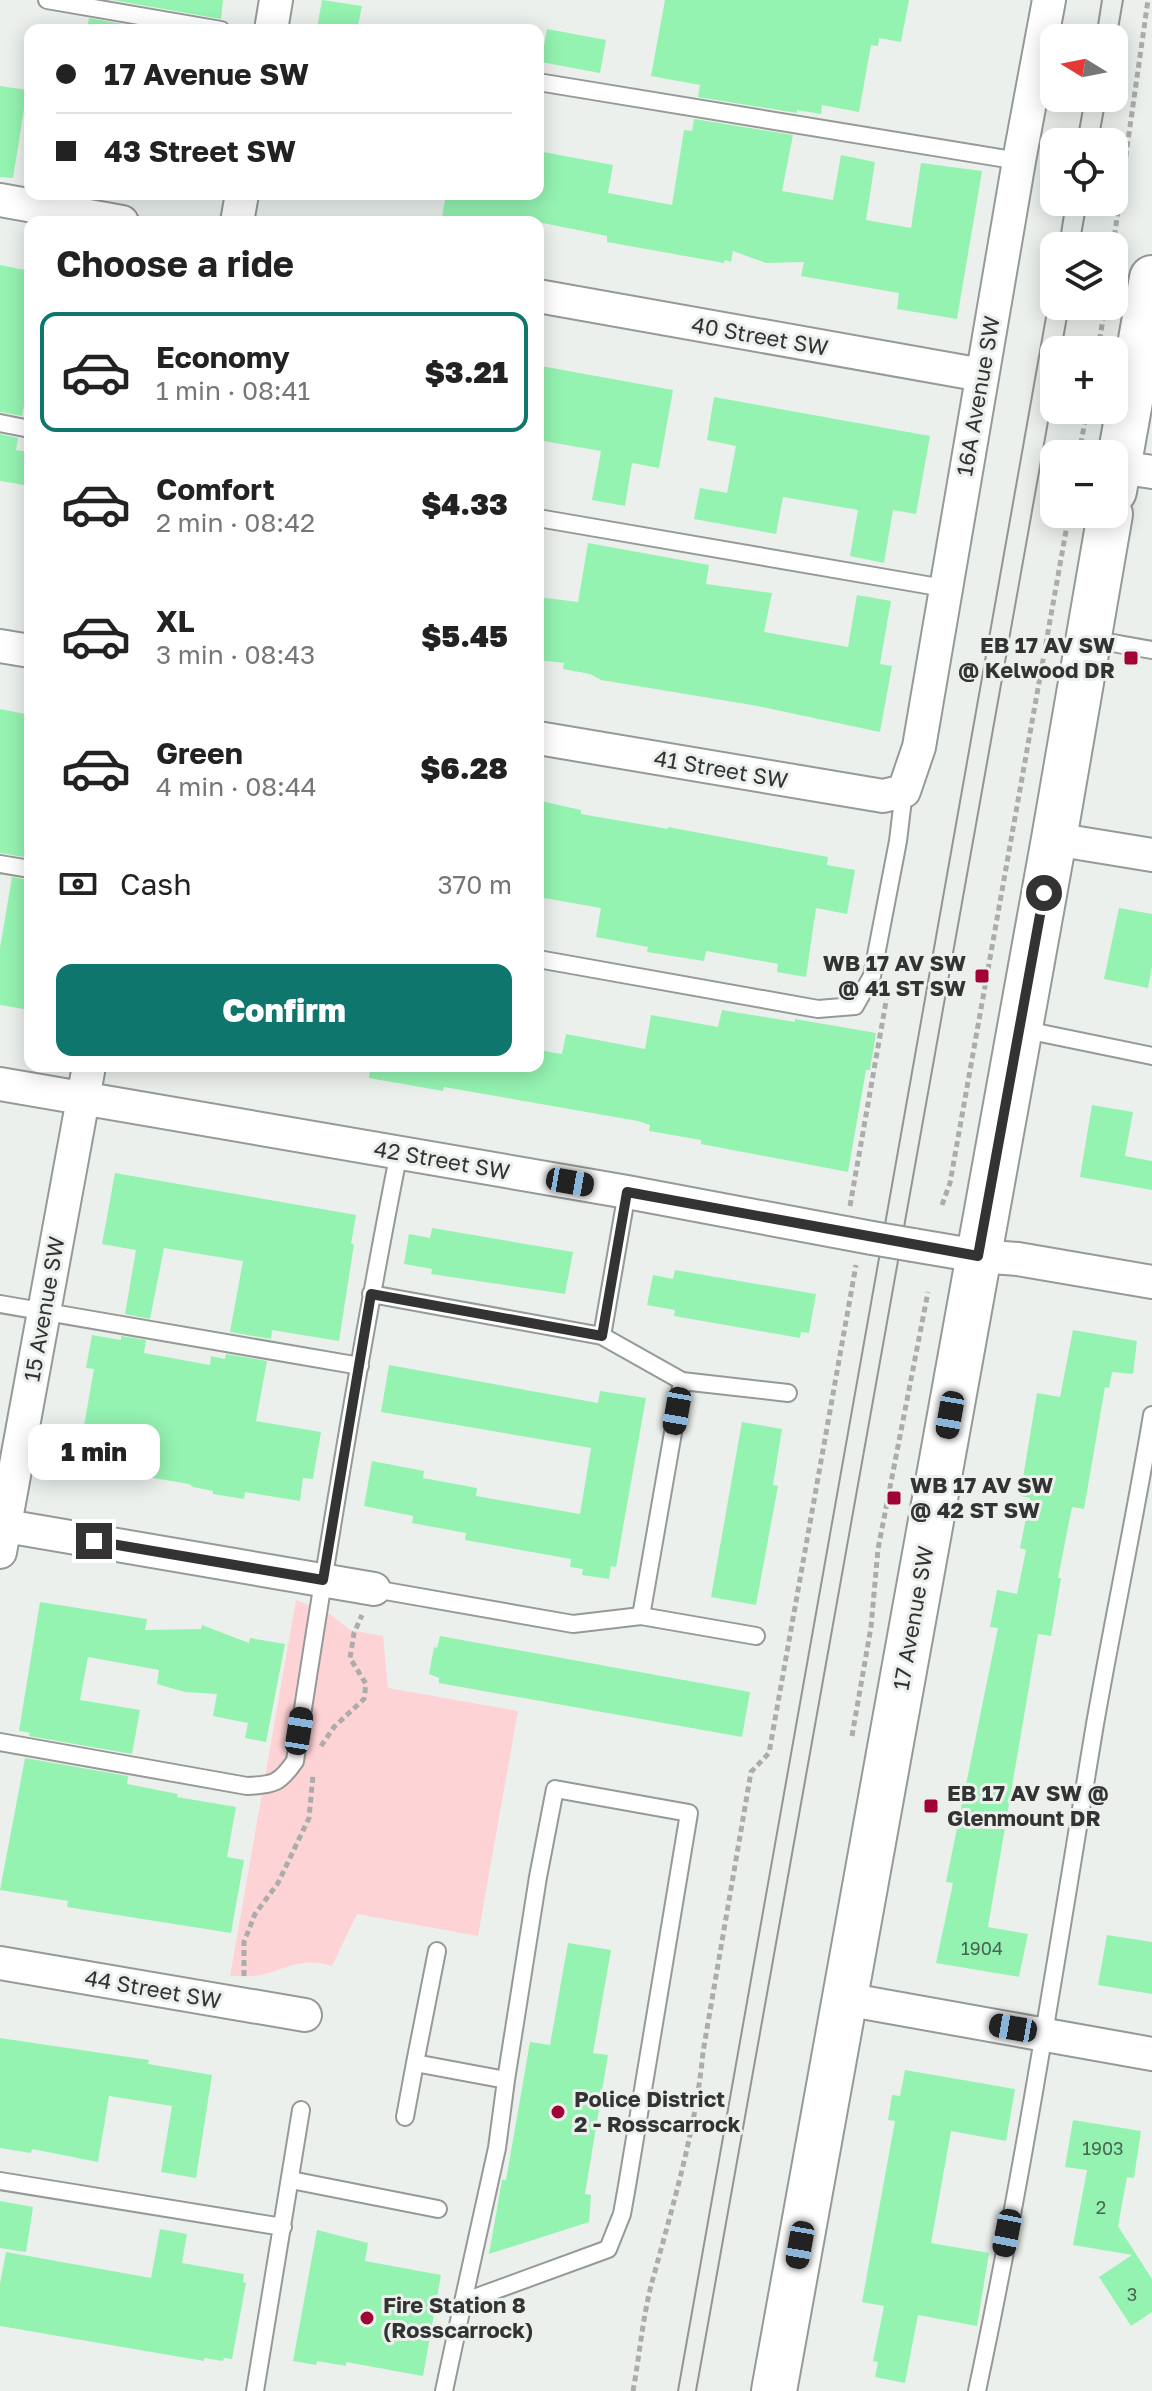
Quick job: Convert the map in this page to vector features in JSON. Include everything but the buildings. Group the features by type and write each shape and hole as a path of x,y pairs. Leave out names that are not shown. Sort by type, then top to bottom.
{"main road":[{"path":"1122,440 1152,278"},
{"name":"17 Avenue SW","path":"774,2391 1108,528"}],"street":[{"path":"272,24 276,0"},
{"name":"16A Avenue SW","path":"904,791 919,747 944,588 1049,0"},
{"path":"0,200 89,216"},
{"name":"40 Street SW","path":"544,297 982,375"},
{"path":"0,646 24,650"},
{"name":"41 Street SW","path":"544,739 883,796 904,791"},
{"path":"1054,839 1152,855"},
{"name":"15 Avenue SW","path":"2,1534 88,1072"},
{"name":"42 Street SW","path":"0,1084 627,1192 872,1238 1152,1282"},
{"path":"2,1534 374,1589"},
{"name":"44 Street SW","path":"0,1963 305,2015"},
{"path":"845,1999 1152,2054"}],"lane":[{"path":"47,0 186,24"},
{"path":"544,83 1019,161"},
{"path":"0,423 24,428"},
{"path":"544,519 944,588"},
{"path":"1088,639 1152,650"},
{"path":"544,960 818,1009 855,1006 872,976 898,841 904,791"},
{"path":"0,864 24,868"},
{"path":"1019,1029 1152,1056"},
{"path":"0,1742 247,1786 269,1785 284,1777 295,1761 371,1294 399,1152"},
{"path":"602,1336 627,1192"},
{"path":"371,1294 602,1336 682,1381 788,1393"},
{"path":"0,1304 360,1366"},
{"path":"641,1616 682,1381"},
{"path":"977,2391 1044,2034 1109,1643 1145,1505 1152,1415"},
{"path":"374,1589 573,1624 641,1616 756,1636"},
{"path":"444,2391 463,2302 497,2148 538,1877 555,1789 689,1813 625,2200 608,2249 463,2302"},
{"path":"405,2117 437,1951"},
{"path":"415,2063 506,2080"},
{"path":"255,2391 301,2110"},
{"path":"291,2180 438,2209"},
{"path":"0,2181 283,2227"}],"path":[{"path":"1115,232 1148,0"},
{"path":"942,1205 950,1183 1067,528"},
{"path":"850,1207 888,989"},
{"path":"633,2391 653,2278 672,2215 699,2097 703,2052 751,1772 769,1753 856,1265"},
{"path":"850,1749 871,1627 878,1549 928,1292"},
{"path":"319,1751 334,1727 364,1699 366,1684 350,1658 354,1633 374,1589"},
{"path":"238,2003 244,1978 244,1942 255,1914 278,1883 309,1818 310,1786 316,1762"}],"shaded area":[{"path":"296,1600 330,1614 350,1630 383,1636 388,1688 518,1711 478,1936 357,1914 332,1966 311,1962 256,1976 230,1976"}],"tram line":[{"path":"1098,24 1102,0"},
{"path":"1119,24 1123,0"},
{"path":"1080,128 1082,112"},
{"path":"1101,128 1103,112"},
{"path":"1061,232 1064,216"},
{"path":"1082,232 1084,216"},
{"path":"678,2391 1045,320"},
{"path":"1064,336 1066,320"},
{"path":"696,2391 1048,424"}],"place":[{"name":"EB 17 AV SW @ Kelwood DR","path":"1131,658"},
{"name":"WB 17 AV SW @ 41 ST SW","path":"982,976"},
{"name":"WB 17 AV SW @ 42 ST SW","path":"894,1498"},
{"name":"EB 17 AV SW @ Glenmount DR","path":"931,1806"},
{"name":"Police District 2 - Rosscarrock","path":"558,2112"},
{"name":"Fire Station 8 (Rosscarrock)","path":"367,2318"}],"route":[{"path":"94,1541 323,1580 371,1294 602,1336 627,1192 978,1256 1044,893"}]}
